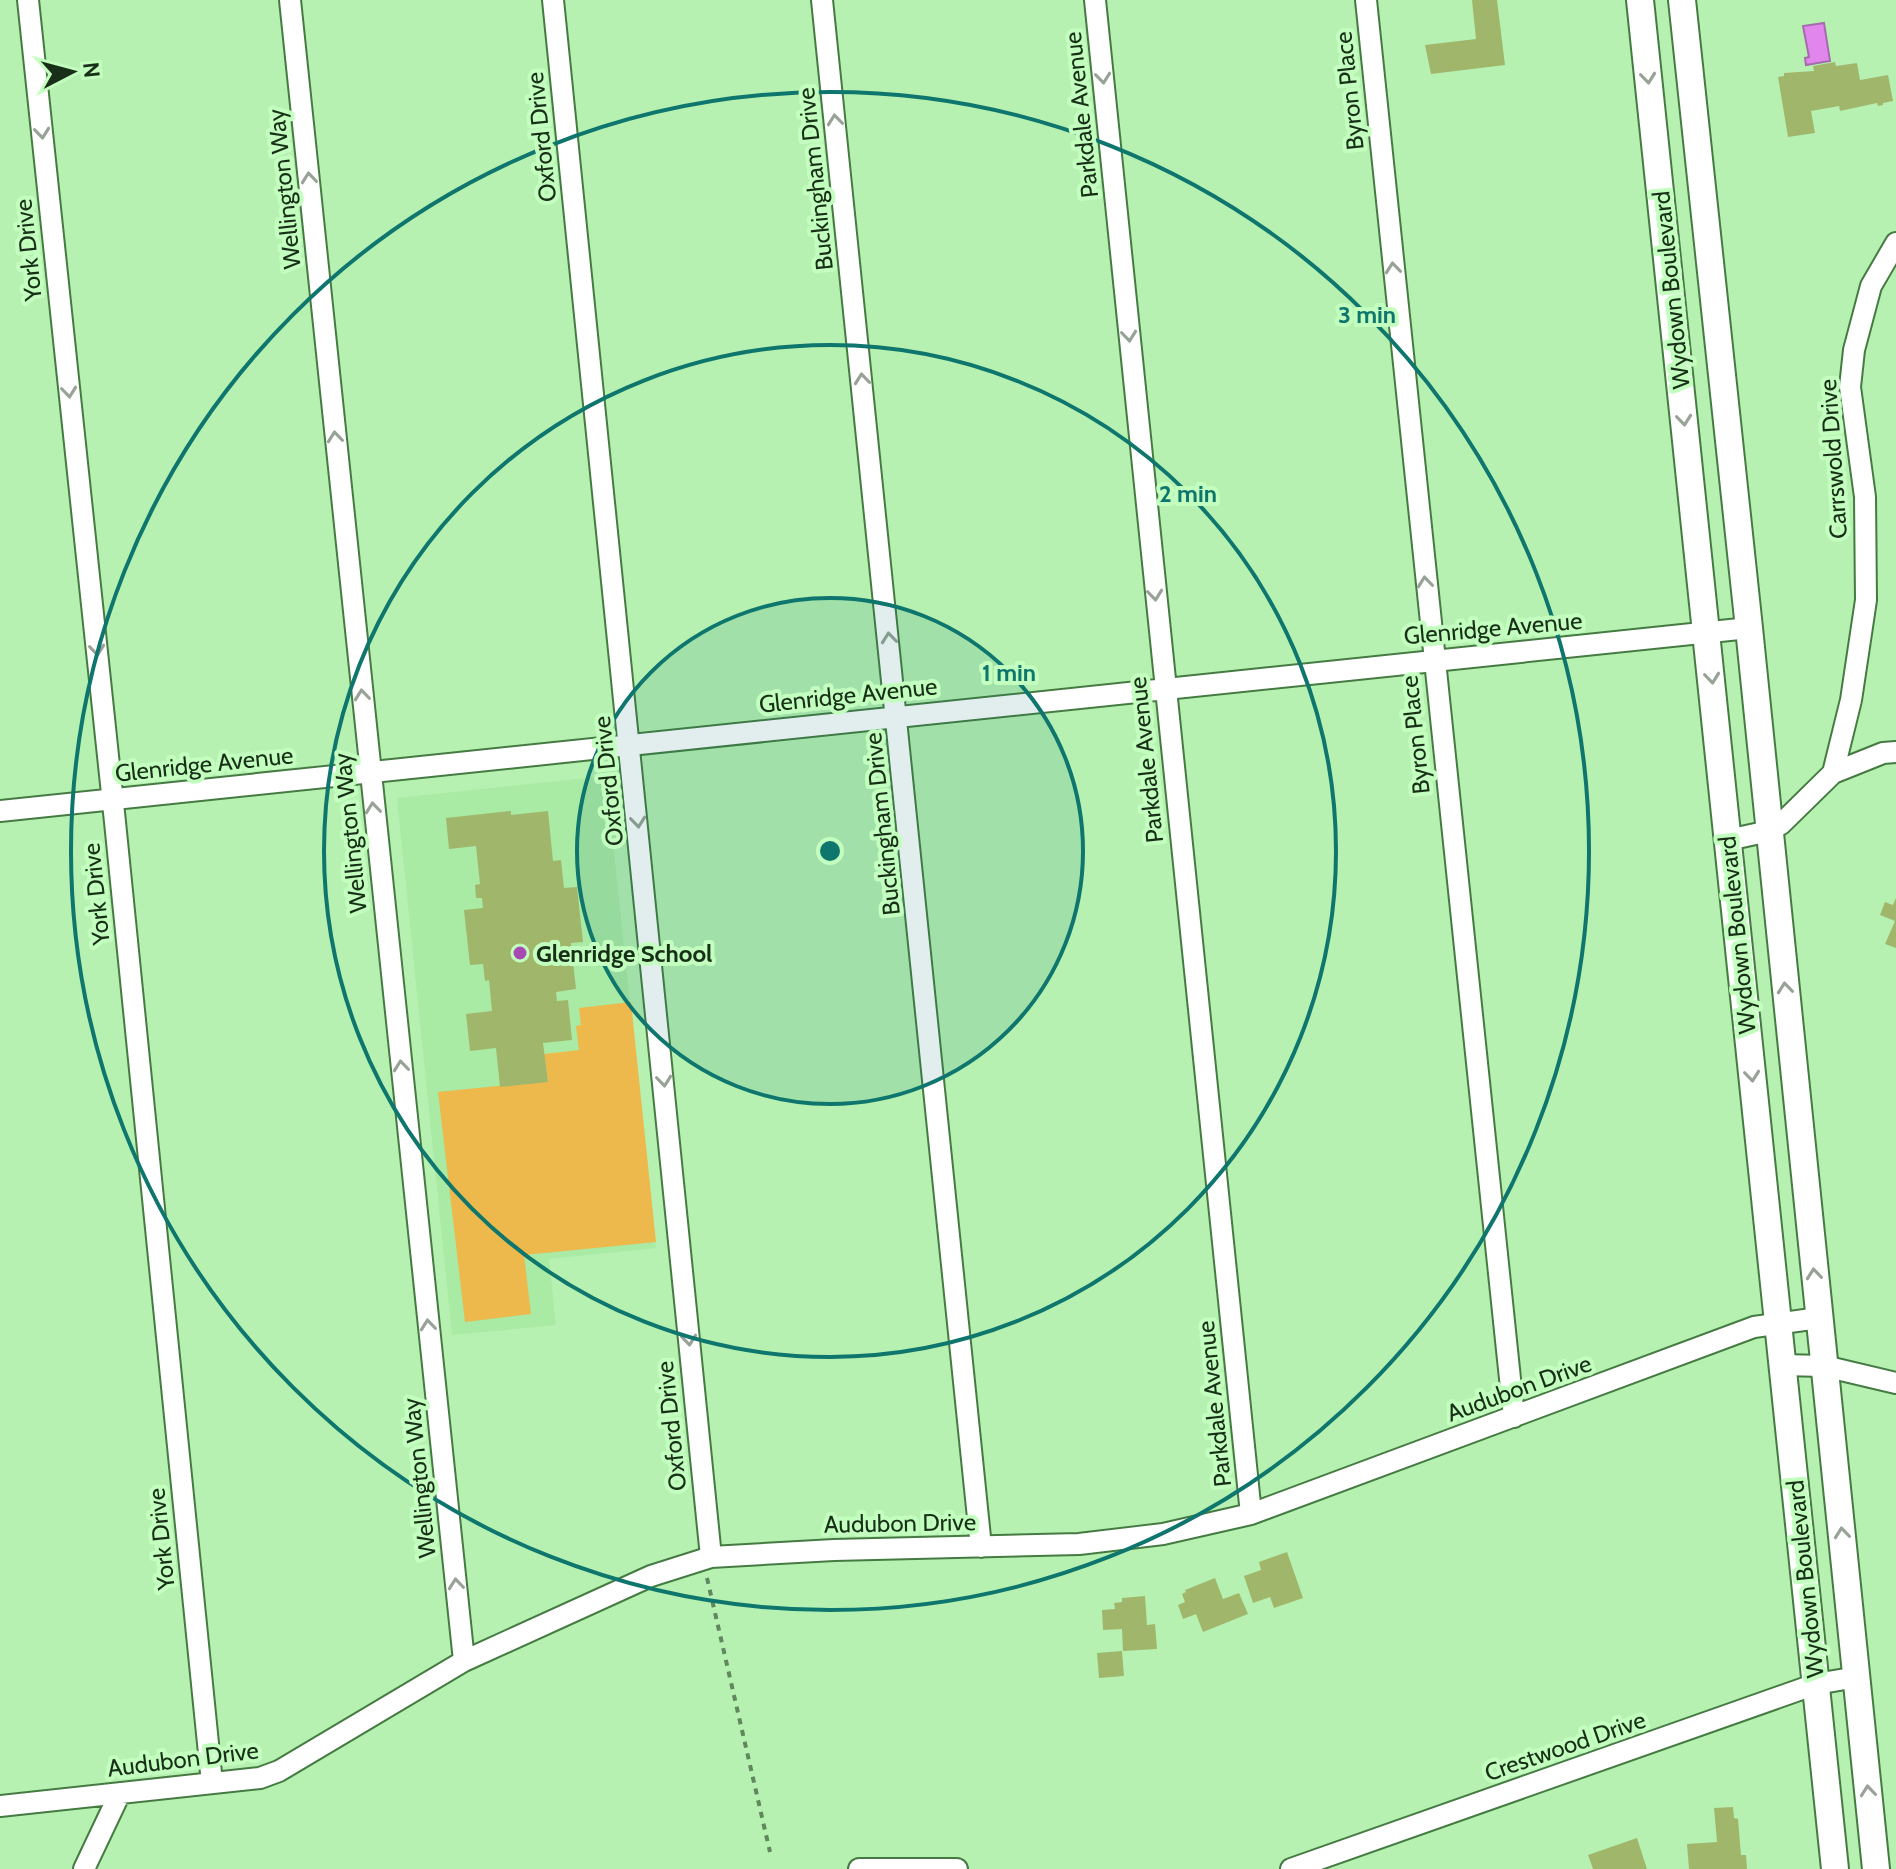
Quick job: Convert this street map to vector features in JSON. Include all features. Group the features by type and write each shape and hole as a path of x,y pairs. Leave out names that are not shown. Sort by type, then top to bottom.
{"street":[{"name":"York Drive","path":"28,0 113,799 212,1783"},
{"name":"Wellington Way","path":"290,0 464,1661"},
{"name":"Oxford Drive","path":"553,0 630,745 706,1558"},
{"name":"Buckingham Drive","path":"822,0 981,1547"},
{"name":"Parkdale Avenue","path":"1095,0 1251,1514"},
{"name":"Byron Place","path":"1366,0 1514,1417"},
{"name":"Wydown Boulevard","path":"1640,0 1835,1869"},
{"name":"Wydown Boulevard","path":"1682,0 1876,1869"},
{"name":"Carrswold Drive","path":"1833,773 1851,700 1866,600 1865,497 1850,387 1854,350 1871,286 1896,243"},
{"name":"Glenridge Avenue","path":"0,811 1749,628"},
{"path":"1728,840 1769,831 1781,824 1833,773 1883,753 1896,752"},
{"name":"Audubon Drive","path":"0,1806 260,1778 279,1771 464,1661 651,1576 706,1558 834,1550 1079,1544 1163,1534 1251,1514 1754,1327 1819,1318"},
{"path":"1782,1365 1824,1366 1896,1383"},
{"name":"Crestwood Drive","path":"1291,1869 1816,1684 1857,1677"},
{"path":"84,1869 120,1793"},
{"path":"859,1869 957,1869"}],"path":[{"path":"706,1558 770,1852"}],"shaded area":[{"path":"1824,23 1830,61 1806,65 1805,58 1809,57 1803,26"},
{"name":"Glenridge School","path":"606,776 656,1248 549,1259 556,1325 452,1335 397,798"},
{"path":"631,1002 656,1242 524,1255 531,1314 465,1322 438,1092 548,1081 544,1054 579,1050 576,1026 581,1025 579,1008"}],"building":[{"path":"1472,0 1497,0 1505,65 1431,74 1425,45 1476,39"},
{"path":"1835,62 1836,66 1857,63 1860,80 1888,75 1893,101 1840,111 1839,106 1811,111 1815,133 1788,137 1778,77 1784,76 1784,73 1814,71 1813,66"},
{"name":"Glenridge School","path":"511,811 511,815 548,811 553,861 561,860 564,888 577,887 583,942 571,943 576,989 556,992 557,1001 568,1000 572,1040 543,1043 548,1082 500,1087 496,1048 470,1051 466,1014 492,1011 489,980 485,981 483,964 470,965 464,910 483,908 482,898 476,898 475,885 480,884 476,846 449,849 446,818"},
{"path":"1896,898 1896,948 1885,944 1895,921 1880,915 1885,902 1893,905"},
{"path":"1287,1552 1303,1598 1274,1608 1270,1597 1253,1603 1244,1576 1261,1570 1259,1562"},
{"path":"1215,1578 1223,1599 1239,1593 1248,1614 1203,1632 1196,1614 1183,1619 1178,1605 1185,1602 1182,1594 1185,1590"},
{"path":"1145,1596 1147,1625 1155,1624 1157,1649 1123,1651 1122,1629 1103,1630 1102,1610 1115,1609 1114,1603 1122,1602 1122,1598"},
{"path":"1122,1651 1124,1676 1099,1678 1097,1653"},
{"path":"1733,1807 1734,1818 1738,1819 1741,1855 1746,1855 1747,1869 1689,1869 1687,1844 1717,1842 1714,1808"},
{"path":"1637,1838 1647,1869 1593,1869 1588,1855"}],"place":[{"name":"Glenridge School","path":"520,953"}]}
